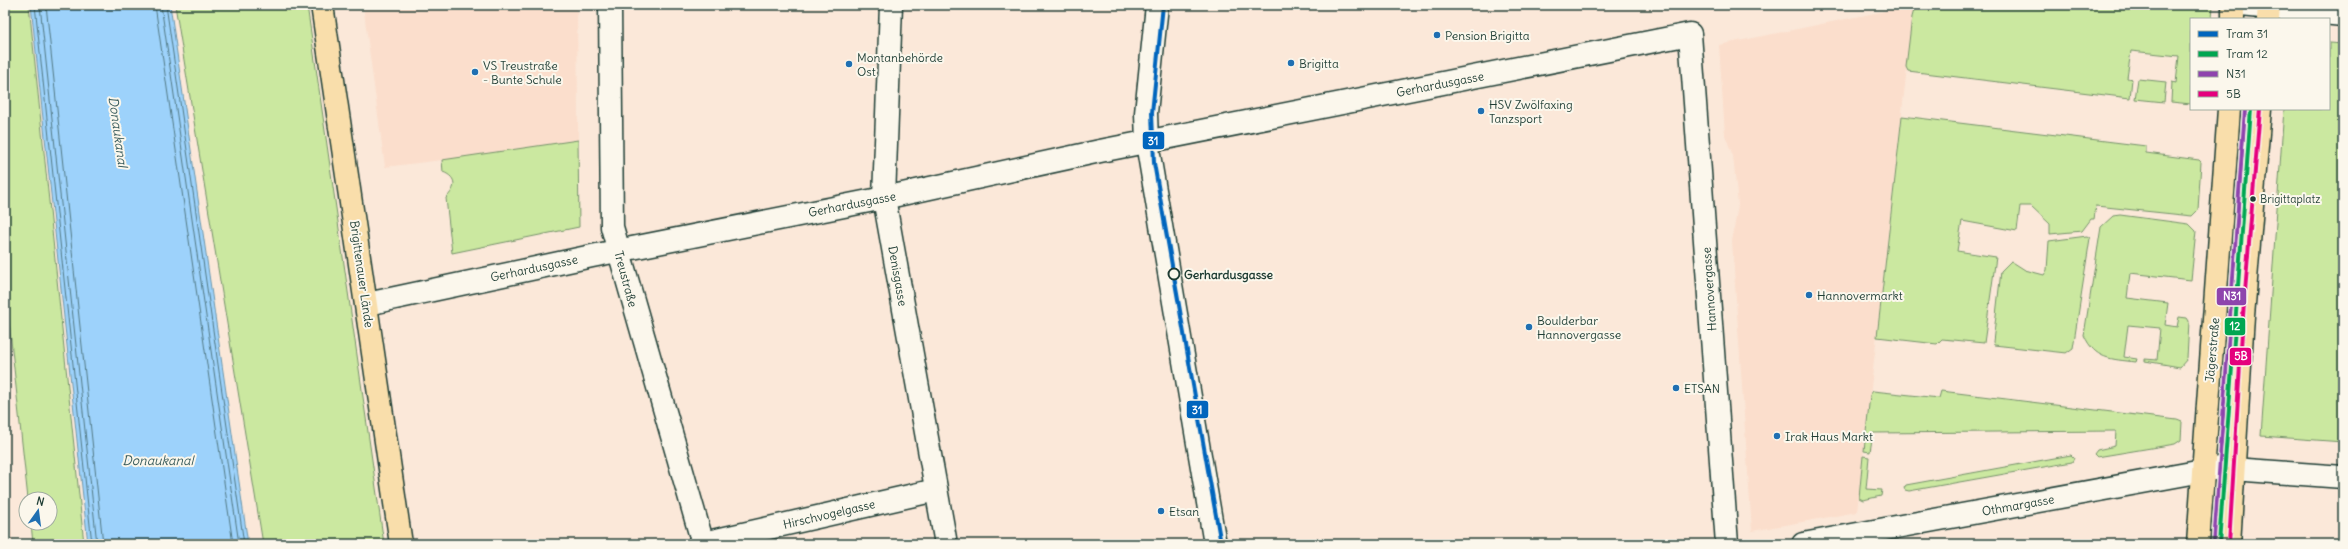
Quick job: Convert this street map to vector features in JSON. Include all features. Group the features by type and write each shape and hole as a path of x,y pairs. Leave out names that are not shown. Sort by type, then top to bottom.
{"main road":[{"name":"Brigittenauer Lände","path":"322,5 401,544"},
{"path":"2233,5 2233,18"},
{"name":"Jägerstraße","path":"2198,544 2229,110"},
{"path":"2229,544 2233,469 2260,110"}],"street":[{"name":"Treustraße","path":"610,5 612,227 702,544"},
{"name":"Denisgasse","path":"891,5 884,198 946,544"},
{"path":"1157,5 1146,113 1147,143 1215,544"},
{"path":"2241,5 2269,11 2343,14"},
{"name":"Gerhardusgasse","path":"367,304 1147,143 1690,34"},
{"name":"Hannovergasse","path":"1690,34 1727,544"},
{"name":"Othmargasse","path":"1802,544 2219,468 2233,469"},
{"path":"2233,469 2343,477"},
{"name":"Hirschvogelgasse","path":"702,544 936,490"}],"shaded area":[{"name":"VS Treustraße - Bunte Schule","path":"363,5 577,5 579,227 452,253 446,198 453,191 454,184 450,175 443,172 442,160 385,167"},
{"name":"Hannovermarkt","path":"1914,5 1857,512 1752,531 1732,241 1738,205 1733,156 1725,135 1719,45"},
{"path":"5,473 13,544 5,544"}],"green space":[{"path":"5,5 29,5 84,544 33,544 32,531 58,531 58,491 27,491 5,284"},
{"path":"175,5 307,5 384,544 263,544"},
{"path":"1922,5 2213,5 2212,18 2190,18 2190,104 2171,102 2172,82 2176,83 2179,56 2131,51 2127,78 2132,79 2130,98 1908,71 1906,67 1914,10"},
{"path":"2330,43 2343,44 2343,442 2261,436 2284,110 2330,110"},
{"path":"2138,79 2166,82 2164,102 2135,99"},
{"path":"1902,116 2146,146 2146,153 2199,160 2201,162 2198,210 2192,216 2096,206 2094,219 2091,219 2082,231 2050,234 2050,224 2031,206 2020,206 2017,231 1962,221 1957,251 1996,257 1984,343 1942,339 1937,344 1877,337"},
{"path":"578,140 579,227 452,253 446,198 452,191 454,184 451,177 443,172 442,160"},
{"path":"2120,215 2189,224 2196,231 2191,280 2130,273 2127,298 2168,303 2165,325 2177,327 2179,317 2187,318 2189,321 2187,359 2180,367 2145,361 2145,359 2157,360 2160,328 2128,325 2124,357 2137,359 2136,362 2111,359 2099,354 2088,343 2084,335 2101,227 2113,216"},
{"path":"2087,236 2090,238 2073,348 2066,353 1994,345 1993,342 2001,271 2011,261 2025,270 2044,275 2047,270 2049,241"},
{"path":"1873,391 1939,398 1941,391 2177,420 2182,422 2181,440 2175,444 2097,457 2094,454 2097,450 2115,446 2116,431 1873,433 1870,452 1864,451 1870,395"},
{"path":"2071,455 2074,458 2072,462 1909,491 1905,490 1904,488 1906,485"},
{"path":"1863,456 1869,457 1866,489 1882,490 1881,496 1863,500 1859,498"}],"water":[{"name":"Donaukanal","path":"31,5 170,5 248,544 88,544"}],"tram line":[{"name":"31","path":"1163,5 1152,113 1154,163 1221,544"},
{"name":"12","path":"2219,544 2251,110"}],"transit line":[{"name":"N31","path":"2214,544 2245,110"},
{"name":"5B","path":"2229,544 2243,316 2260,110"}],"place":[{"name":"Pension Brigitta","path":"1437,35"},
{"name":"Brigitta","path":"1291,63"},
{"name":"Montanbehörde Ost","path":"849,64"},
{"name":"VS Treustraße - Bunte Schule","path":"475,72"},
{"name":"HSV Zwölfaxing Tanzsport","path":"1481,111"},
{"name":"Brigittaplatz","path":"2253,199"},
{"name":"Gerhardusgasse","path":"1174,274"},
{"name":"Hannovermarkt","path":"1809,295"},
{"name":"Boulderbar Hannovergasse","path":"1529,327"},
{"name":"ETSAN","path":"1676,388"},
{"name":"Irak Haus Markt","path":"1777,436"},
{"name":"Etsan","path":"1161,511"}]}
